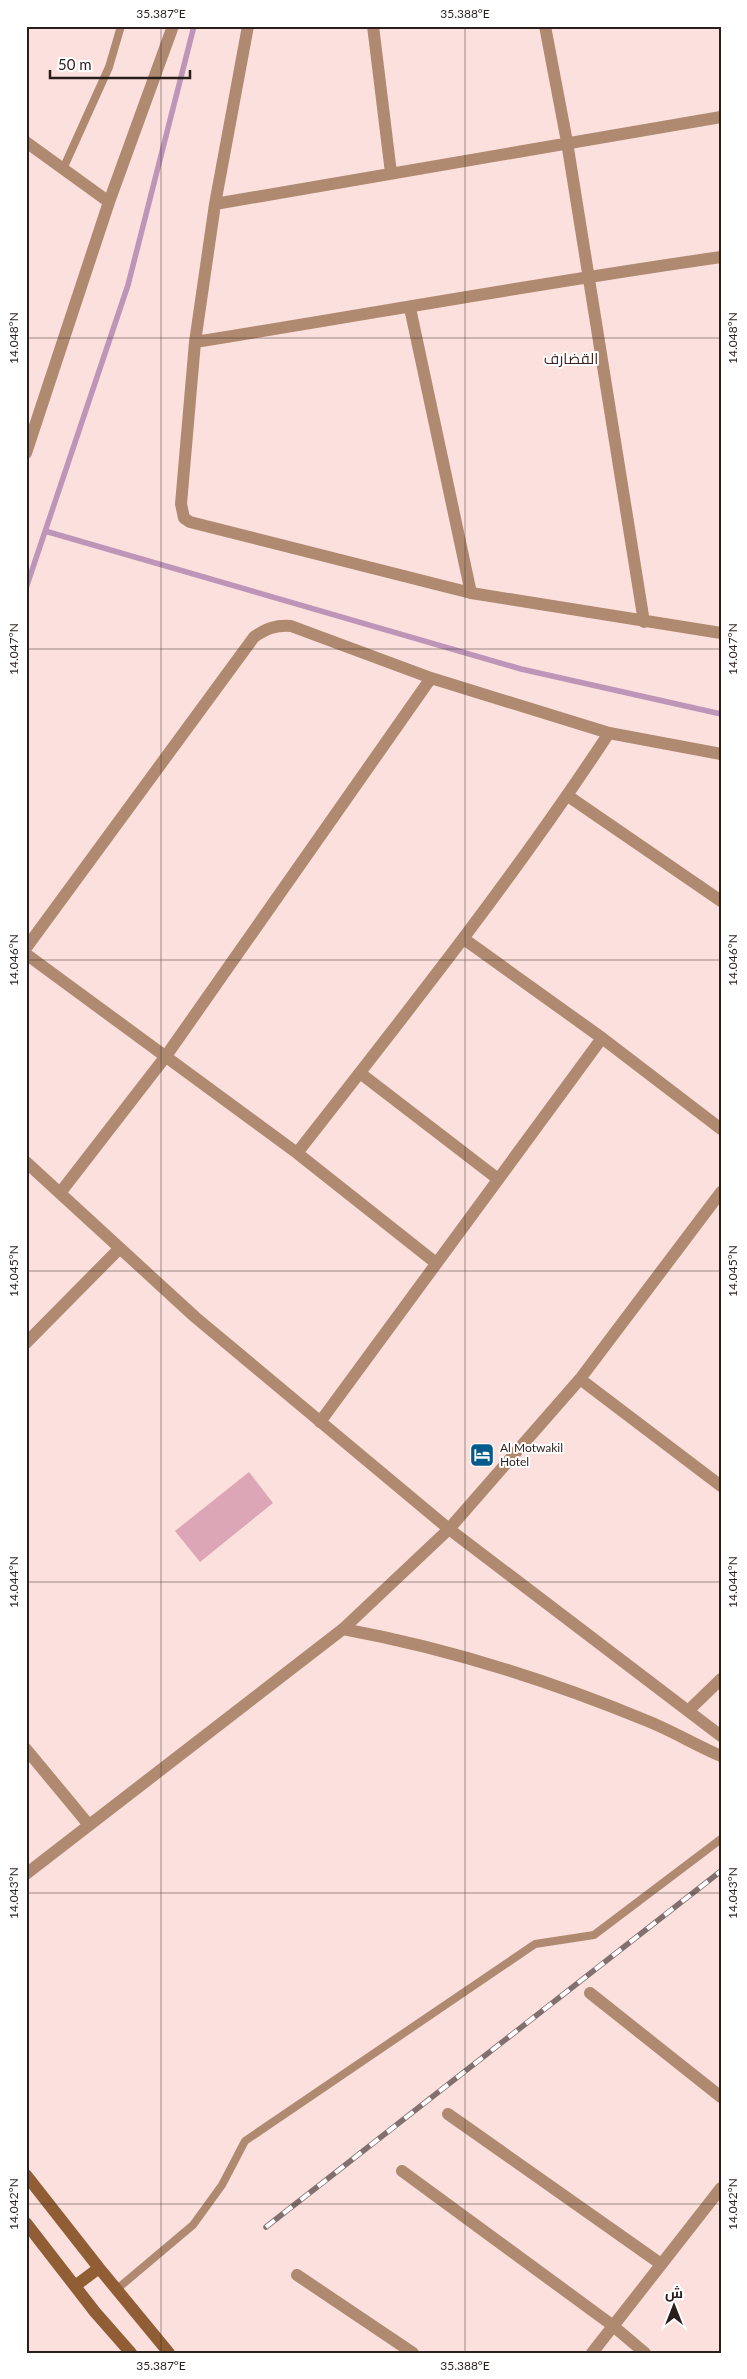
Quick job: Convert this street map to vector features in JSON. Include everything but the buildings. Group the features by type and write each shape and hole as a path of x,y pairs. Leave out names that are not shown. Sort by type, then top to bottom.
{"main road":[{"path":"26,2175 98,2268 169,2353"},
{"path":"26,2222 74,2286 131,2353"},
{"path":"74,2286 98,2268"}],"street":[{"path":"26,453 108,202 173,26"},
{"path":"248,26 215,204 195,342 181,504 184,518 190,522 471,593 721,633"},
{"path":"373,26 391,173"},
{"path":"545,26 567,142 644,622"},
{"path":"215,204 721,117"},
{"path":"26,142 108,202"},
{"path":"195,342 410,308 588,276 721,257"},
{"path":"410,308 471,593"},
{"path":"26,948 254,637 266,629 291,626 431,678 609,733 721,754"},
{"path":"60,1193 166,1056 431,678"},
{"path":"297,1153 464,939 568,796 609,733"},
{"path":"568,796 721,901"},
{"path":"464,939 602,1038 721,1129"},
{"path":"26,954 297,1153 436,1263"},
{"path":"320,1422 602,1038"},
{"path":"360,1073 498,1179"},
{"path":"26,1162 195,1317 449,1529 721,1736"},
{"path":"26,1874 343,1629 449,1529 580,1379 721,1192"},
{"path":"26,1343 119,1249"},
{"path":"580,1379 721,1486"},
{"path":"343,1629 395,1638 479,1661 646,1720 721,1756"},
{"path":"689,1710 721,1679"},
{"path":"26,1749 88,1825"},
{"path":"590,1994 721,2097"},
{"path":"448,2114 661,2264"},
{"path":"402,2171 612,2325 645,2353"},
{"path":"592,2353 721,2188"},
{"path":"297,2275 413,2353"}],"lane":[{"path":"63,169 108,67 121,26"},
{"path":"117,2289 193,2225 222,2185 246,2142 535,1944 594,1935 721,1839"}],"waterway":[{"path":"26,588 128,285 194,26"},
{"path":"45,531 521,669 721,714"}],"railway":[{"path":"266,2227 721,1871"}],"place":[{"name":"Al Motwakil Hotel","path":"482,1455"}],"district":[{"name":"القضارف","path":"571,359"}]}
